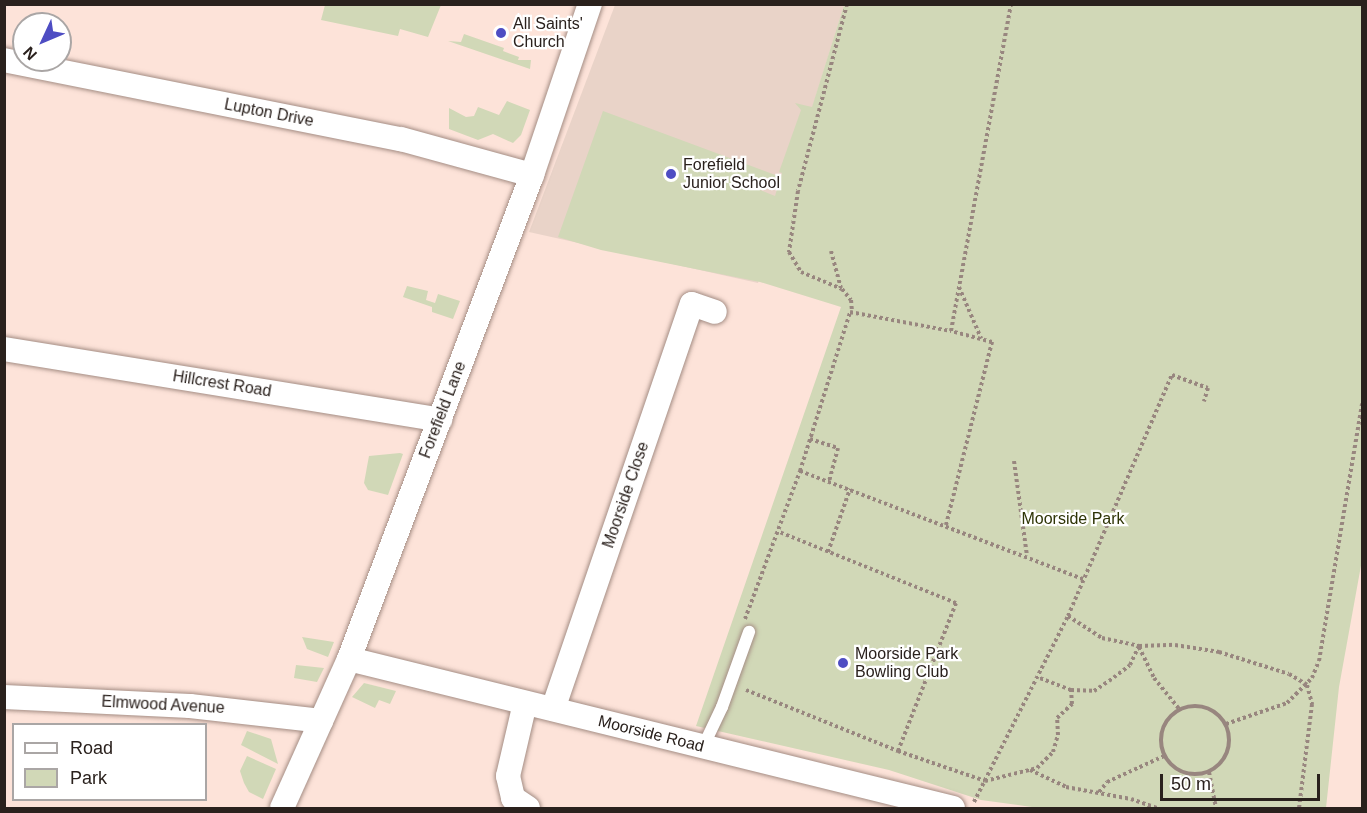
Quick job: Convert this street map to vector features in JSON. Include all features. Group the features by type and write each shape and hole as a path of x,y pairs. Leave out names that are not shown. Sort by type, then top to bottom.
{"street":[{"name":"Forefield Lane","path":"282,808 349,658 532,175 590,4"},
{"name":"Lupton Drive","path":"4,60 401,139 532,175"},
{"name":"Moorside Close","path":"552,709 692,304 715,312"},
{"name":"Hillcrest Road","path":"4,349 440,420"},
{"name":"Moorside Road","path":"349,658 703,747 902,801 963,805"},
{"name":"Elmwood Avenue","path":"4,697 201,706 321,721"},
{"path":"525,704 508,776 513,798 528,808"}],"lane":[{"path":"703,747 731,684 749,632"}],"path":[{"path":"842,289 808,276 796,267 789,252 788,234 848,4"},
{"path":"951,332 1011,4"},
{"path":"749,632 742,626 779,532 852,312 850,300 842,289 831,251"},
{"path":"959,286 981,339"},
{"path":"852,312 992,342 946,525"},
{"path":"963,805 985,781 1068,616 1172,375 1208,388 1204,401"},
{"path":"1226,724 1287,703 1307,685 1319,661 1362,404"},
{"path":"810,438 838,447 829,482"},
{"path":"1014,461 1027,557"},
{"path":"800,471 1083,579"},
{"path":"828,552 850,489"},
{"path":"779,532 956,603 898,751"},
{"path":"1068,616 1102,638 1139,646 1174,645 1219,652 1289,674 1307,685 1312,704 1299,808"},
{"path":"1037,677 1071,690 1094,691 1130,665 1139,646"},
{"path":"1139,646 1154,678 1179,709"},
{"path":"731,684 898,751 985,781 1030,770 1047,761 1059,735 1058,718 1070,708 1071,690"},
{"path":"1206,707 1226,724 1227,750 1209,772 1188,773 1174,768 1164,756 1162,727 1179,709 1206,707"},
{"path":"1099,792 1107,782 1164,756"},
{"path":"1030,770 1066,786 1099,792 1157,808"},
{"path":"1209,772 1216,808"}],"shaded area":[{"name":"Forefield Junior School","path":"615,5 844,5 758,283 529,232"}],"green space":[{"path":"325,4 441,5 428,37 400,29 398,36 321,20"},
{"name":"Moorside Park","path":"844,5 1362,5 1362,560 1339,687 1326,808 1039,808 981,800 889,770 696,726 841,307 760,282 601,250 558,237 603,111 778,176 776,179 761,177 764,178 760,190 775,196 782,173 779,172 801,110 795,103 812,107"},
{"path":"464,34 504,48 503,51 519,57 518,60 531,60 530,69 448,41 461,42"},
{"path":"507,101 530,110 521,135 513,143 493,134 478,140 449,129 449,108 466,117 474,116 478,107 499,115"},
{"path":"407,286 428,291 426,300 435,303 438,294 460,301 453,319 432,312 432,307 403,297"},
{"path":"403,454 388,495 368,490 364,483 369,456"},
{"path":"302,637 334,642 328,657 307,649"},
{"path":"296,665 324,668 317,682 294,678"},
{"path":"364,683 396,691 390,704 379,700 375,708 352,697"},
{"path":"247,731 271,739 278,764 241,745"},
{"path":"247,756 276,769 263,799 249,792 244,783 240,771"}],"place":[{"name":"All Saints' Church","path":"501,33"},
{"name":"Forefield Junior School","path":"671,174"},
{"name":"Moorside Park Bowling Club","path":"843,663"}]}
